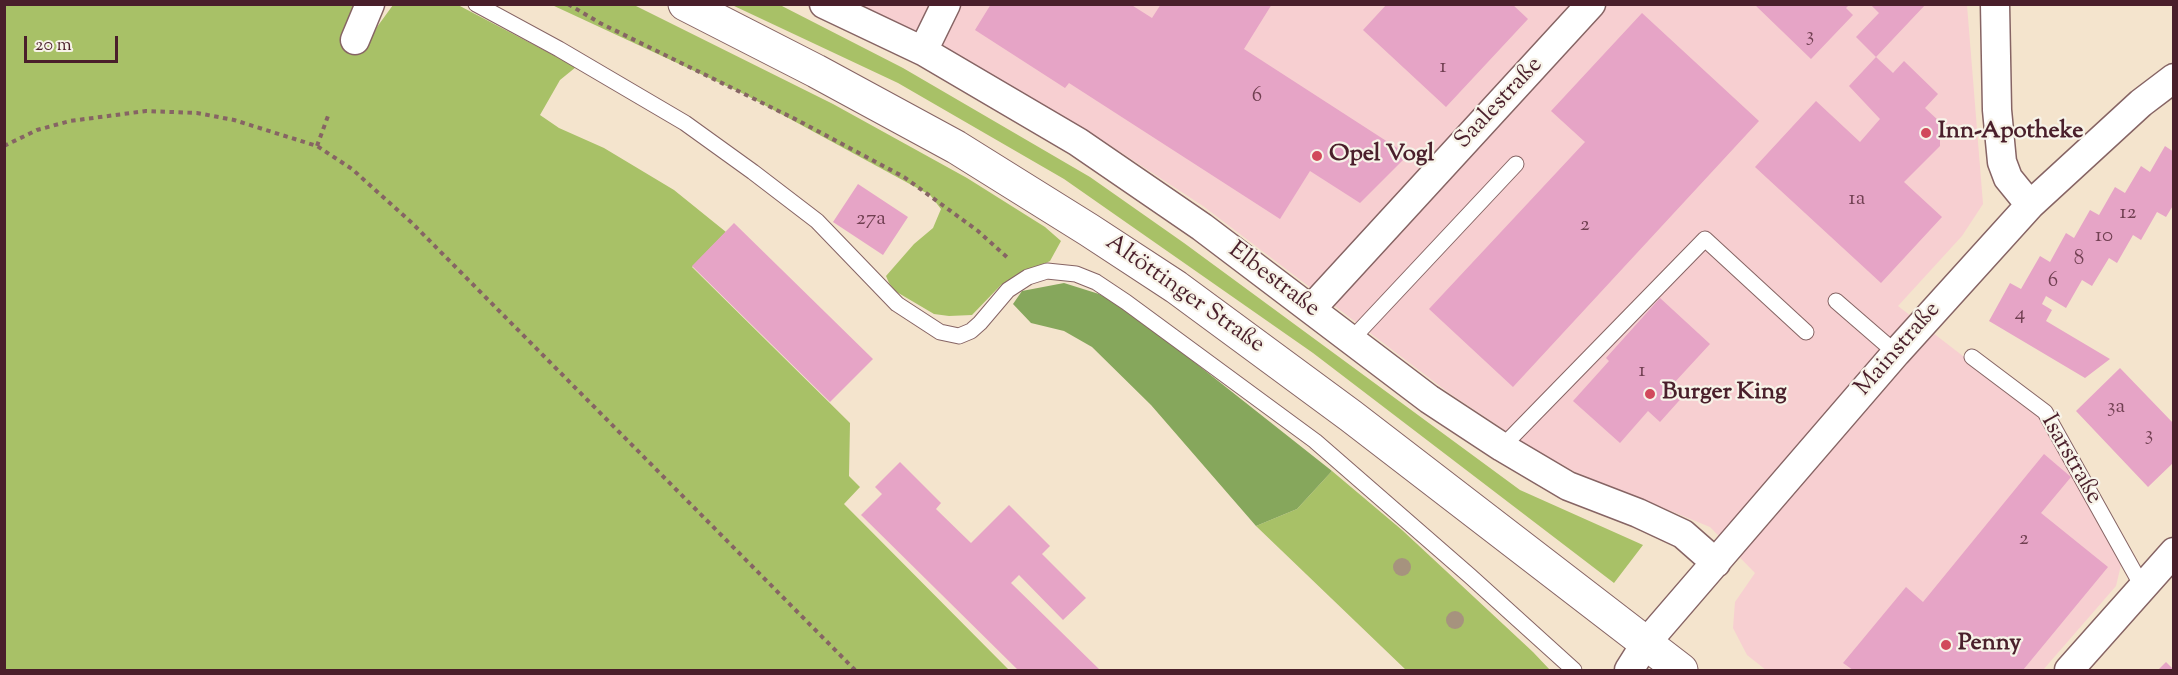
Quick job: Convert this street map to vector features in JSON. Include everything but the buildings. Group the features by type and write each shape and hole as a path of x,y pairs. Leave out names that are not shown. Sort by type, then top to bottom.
{"main road":[{"name":"Altöttinger Straße","path":"685,4 816,71 956,147 1176,287 1352,416 1681,670"}],"street":[{"path":"355,40 370,4"},
{"name":"Elbestraße","path":"824,4 923,51 1078,142 1202,227 1429,399 1502,447 1568,486 1638,513 1683,534 1716,563"},
{"path":"923,51 946,4"},
{"name":"Saalestraße","path":"1311,309 1591,4"},
{"path":"1995,4 1997,110 2002,162 2008,178 2030,205"},
{"name":"Mainstraße","path":"1629,670 1646,643 1896,353 2030,205 2125,117 2174,78"},
{"path":"2069,670 2174,552"}],"lane":[{"path":"476,4 559,49 685,123 817,221 897,303 940,332 959,336 971,331 1008,290 1028,277 1047,271 1076,274 1095,282 1126,302 1314,441 1470,576 1574,670"},
{"path":"1351,340 1516,164"},
{"path":"1502,447 1705,239 1806,332"},
{"path":"1836,301 1896,353"},
{"name":"Isarstraße","path":"1972,357 2045,412 2142,586"}],"path":[{"path":"568,4 904,177 978,231 1028,277"},
{"path":"4,146 37,130 70,121 146,111 197,113 234,120 317,146 352,169 412,223 855,670"},
{"path":"317,146 328,117"}],"shaded area":[{"path":"858,5 1967,5 1983,204 1962,236 1898,306 2037,413 2121,565 2116,586 2043,670 1766,670 1747,655 1733,628 1735,602 1755,573 1710,527 1575,472 1527,445 1449,393 1203,206 1085,129 958,56"}],"green space":[{"path":"4,5 355,5 367,46 393,5 458,5 576,67 560,80 540,115 559,128 604,148 674,190 726,232 692,267 850,423 849,476 860,487 844,504 1009,670 5,670"},
{"path":"552,5 634,5 833,104 967,178 1045,227 1061,241 1050,261 1001,285 972,315 934,314 895,291 886,276 914,244 933,228 941,209 930,195 746,95"},
{"path":"732,5 780,5 903,68 1090,177 1184,243 1520,490 1643,545 1614,583 1313,353 1064,179 898,83"},
{"path":"1064,283 1099,294 1131,312 1332,471 1297,509 1256,526 1151,405 1092,347 1064,331 1031,323 1013,304 1022,291"},
{"path":"1332,471 1402,530 1550,670 1406,670 1256,526 1297,509"}],"place":[{"name":"Inn-Apotheke","path":"1926,133"},
{"name":"Opel Vogl","path":"1317,156"},
{"name":"Burger King","path":"1650,394"},
{"name":"Penny","path":"1946,645"}]}
